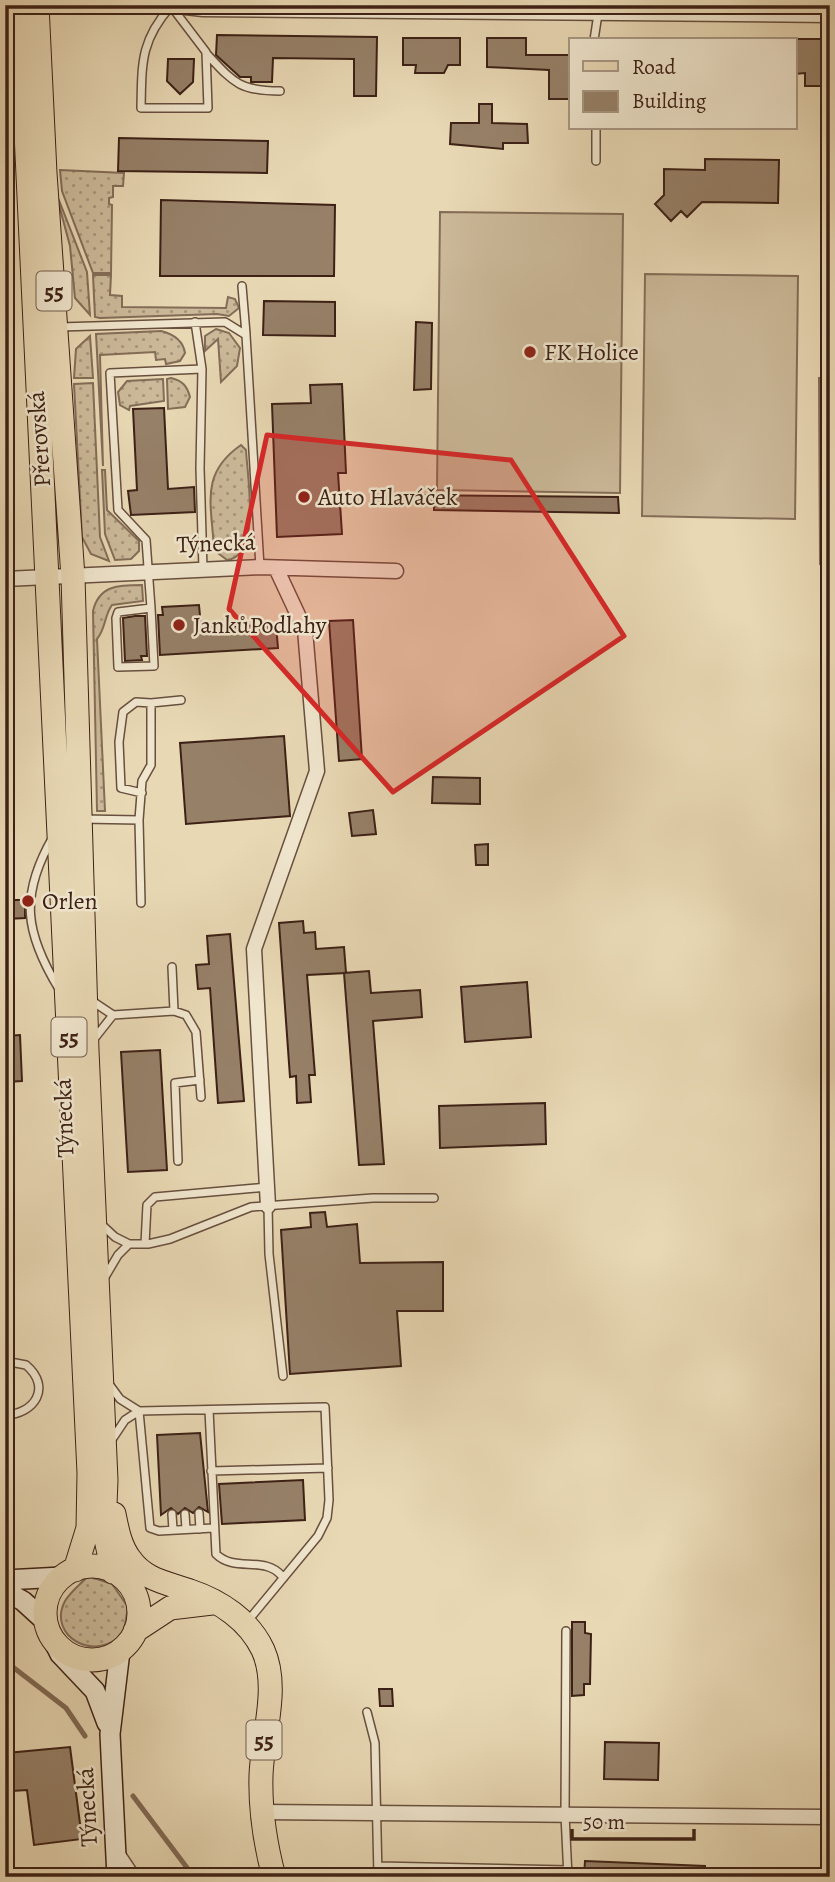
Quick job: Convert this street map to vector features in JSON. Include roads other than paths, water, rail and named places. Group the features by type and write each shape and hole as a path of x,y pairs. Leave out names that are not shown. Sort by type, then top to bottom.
{"main road":[{"name":"Přerovská","path":"20,5 47,327 73,576"},
{"name":"Přerovská","path":"37,5 45,173 48,579"},
{"name":"Týnecká","path":"49,1629 49,1594 68,1573 86,1539 90,1496 77,996 82,820 73,576"},
{"name":"Týnecká","path":"48,579 59,828 77,996 87,1050 106,1480 104,1530 113,1572"},
{"name":"55","path":"106,1480 121,1541 130,1560 155,1580 194,1592 215,1603 245,1623 262,1647 269,1669 261,1812 274,1877"},
{"path":"68,1573 96,1567 113,1572 133,1591 138,1608 135,1631"},
{"name":"55","path":"133,1591 158,1598 197,1599 215,1603"},
{"name":"Týnecká","path":"120,1651 135,1631 170,1608 215,1603"},
{"path":"49,1629 69,1654 83,1659 103,1658 120,1651"}],"street":[{"path":"169,6 203,9 598,9 830,15"},
{"name":"Týnecká","path":"5,579 261,567 396,571"},
{"name":"Týnecká","path":"268,1206 254,949 317,771 305,630 276,568"},
{"path":"5,1580 68,1573"},
{"path":"5,1591 49,1629"},
{"name":"Týnecká","path":"49,1629 60,1654 95,1690 110,1734"},
{"name":"Týnecká","path":"117,1877 110,1734 120,1651"},
{"path":"261,1812 830,1817"}],"lane":[{"path":"206,52 208,108 141,108 142,54 155,26 169,6 232,80 244,89 280,90"},
{"path":"594,38 598,9"},
{"path":"596,130 596,161"},
{"path":"242,286 261,567"},
{"path":"195,321 202,369 200,468 203,569"},
{"path":"47,327 225,322 246,335"},
{"path":"151,608 118,612 118,667 154,666 151,572 146,540 118,510 110,373 202,369"},
{"path":"142,793 121,788 119,742 123,712 128,705 135,702 181,700"},
{"path":"141,903 139,820 142,781 151,765 151,703"},
{"path":"82,820 139,820"},
{"path":"59,828 35,873 30,897 30,925 43,962 77,996 113,1015 174,1011 186,1015 196,1032 201,1097"},
{"path":"172,967 174,1011"},
{"path":"87,1050 101,1027 113,1015"},
{"path":"178,1161 175,1083 200,1080"},
{"path":"145,1244 147,1205 151,1198 267,1187"},
{"path":"94,1214 110,1234 129,1244 145,1244 170,1239 226,1214 268,1206 373,1198 434,1198"},
{"path":"268,1206 269,1254 283,1376"},
{"path":"98,1290 118,1255 129,1244"},
{"path":"5,1361 26,1365 38,1379 39,1388 37,1400 29,1409 5,1416"},
{"path":"102,1372 120,1399 139,1411 325,1407 329,1507 323,1528 245,1623"},
{"path":"209,1410 216,1554 220,1558 242,1564 267,1564 282,1576"},
{"path":"105,1455 121,1425 139,1411"},
{"path":"139,1411 149,1525 156,1531 213,1528"},
{"path":"211,1471 328,1468"},
{"path":"199,1513 200,1529"},
{"path":"172,1514 173,1530"},
{"path":"185,1514 186,1529"},
{"path":"378,1866 568,1874 565,1815 566,1630"},
{"path":"367,1713 375,1743 377,1877"},
{"path":"115,1843 137,1877"}],"waterway":[{"path":"5,1661 66,1708 85,1736"},
{"path":"133,1796 194,1877"}],"place":[{"name":"FK Holice","path":"530,352"},
{"name":"Auto Hlaváček","path":"304,497"},
{"name":"JankůPodlahy","path":"179,625"},
{"name":"Orlen","path":"28,901"}]}
